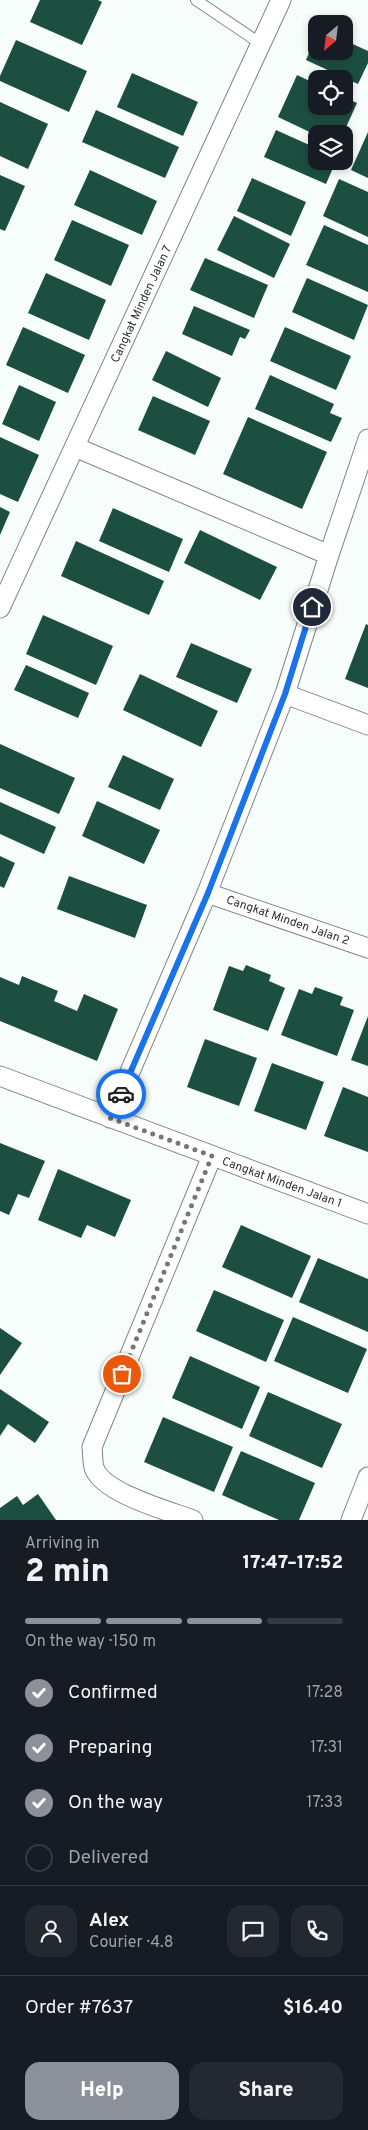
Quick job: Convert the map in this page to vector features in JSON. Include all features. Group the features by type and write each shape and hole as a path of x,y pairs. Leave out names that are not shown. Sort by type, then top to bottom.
{"street":[{"name":"Cangkat Minden Jalan 7","path":"0,608 281,0"},
{"path":"110,1118 208,893 285,694 328,555 360,490 368,439"},
{"path":"75,447 328,555"},
{"path":"285,694 368,725"},
{"name":"Cangkat Minden Jalan 2","path":"208,893 368,948"},
{"name":"Cangkat Minden Jalan 1","path":"0,1076 368,1214"},
{"path":"193,1520 125,1495 110,1486 95,1470 92,1447 212,1156"},
{"path":"351,1520 368,1476"}],"lane":[{"path":"196,0 261,44"}],"building":[{"path":"40,0 98,0 102,2 82,45 30,22"},
{"path":"16,40 87,71 69,112 0,81 0,76"},
{"path":"353,44 368,51 368,63 358,84 353,82 353,70 328,70 306,60 308,55 308,60 353,60"},
{"path":"132,73 198,102 183,136 117,107"},
{"path":"297,75 308,80 308,115 352,115 347,125 308,125 308,131 278,117"},
{"path":"353,101 357,103 353,112"},
{"path":"0,102 48,124 28,169 0,156"},
{"path":"96,110 179,147 165,178 82,142"},
{"path":"276,130 308,144 308,170 332,170 326,184 264,157"},
{"path":"368,132 368,178 351,170 353,170 353,166"},
{"path":"90,170 157,201 142,235 74,205"},
{"path":"0,175 25,186 5,231 0,229"},
{"path":"252,178 306,202 291,236 237,211"},
{"path":"339,179 368,192 368,237 323,216"},
{"path":"234,216 290,244 274,278 217,250"},
{"path":"72,220 129,245 111,286 54,260"},
{"path":"324,225 368,245 368,292 306,265"},
{"path":"205,258 268,285 254,318 190,290"},
{"path":"46,273 106,300 89,340 28,313"},
{"path":"307,278 368,305 354,340 292,312"},
{"path":"194,306 250,330 245,339 240,337 232,356 182,334"},
{"path":"23,327 85,355 68,393 6,365"},
{"path":"285,327 351,356 336,390 270,361"},
{"path":"166,351 221,378 208,407 152,380"},
{"path":"270,375 334,404 330,413 342,418 331,442 255,409"},
{"path":"19,385 56,402 39,441 2,424"},
{"path":"153,396 210,421 195,455 138,430"},
{"path":"248,417 327,452 302,509 223,474"},
{"path":"0,437 39,455 18,502 0,494"},
{"path":"0,507 10,512 0,535"},
{"path":"113,508 183,539 169,572 99,541"},
{"path":"200,530 277,567 260,600 184,563"},
{"path":"76,541 164,581 149,615 61,576"},
{"path":"43,615 113,646 96,685 26,654"},
{"path":"366,624 368,625 368,688 345,679"},
{"path":"191,643 252,669 237,703 176,677"},
{"path":"26,665 89,693 78,718 14,690"},
{"path":"140,674 218,711 201,747 123,710"},
{"path":"0,744 75,778 59,814 0,788"},
{"path":"123,755 174,779 160,810 108,787"},
{"path":"97,801 160,830 144,864 82,836"},
{"path":"0,802 56,827 44,854 0,834"},
{"path":"0,856 15,863 4,888 0,886"},
{"path":"69,876 147,905 135,938 57,909"},
{"path":"246,965 271,975 269,981 285,988 268,1031 213,1010 229,966 243,971"},
{"path":"22,976 58,991 54,1001 77,1011 84,994 118,1009 97,1061 0,1021 0,977 19,985"},
{"path":"315,987 343,997 340,1005 354,1010 337,1056 281,1035 299,989 312,994"},
{"path":"368,1016 368,1066 351,1060"},
{"path":"205,1039 257,1058 239,1106 187,1087"},
{"path":"272,1063 324,1082 306,1130 254,1111"},
{"path":"343,1087 368,1097 368,1152 324,1136"},
{"path":"0,1143 45,1161 29,1198 18,1194 9,1215 0,1211"},
{"path":"58,1169 131,1200 115,1237 87,1225 81,1238 38,1220"},
{"path":"241,1225 311,1256 292,1298 222,1267"},
{"path":"318,1258 368,1279 368,1332 299,1302"},
{"path":"214,1290 284,1320 266,1362 196,1331"},
{"path":"293,1317 367,1349 348,1393 274,1361"},
{"path":"0,1328 22,1343 0,1375"},
{"path":"190,1356 260,1387 242,1429 172,1398"},
{"path":"0,1389 49,1422 35,1443 8,1424 0,1436"},
{"path":"268,1392 342,1424 322,1468 249,1436"},
{"path":"163,1417 233,1447 214,1492 144,1462"},
{"path":"241,1451 315,1483 299,1520 279,1520 222,1495"},
{"path":"38,1494 56,1520 0,1520 0,1508 17,1496 23,1505"}],"way so far":[{"path":"121,1094 110,1118 212,1156 122,1374"}],"route":[{"path":"121,1094 208,893 285,694 312,607"}]}
